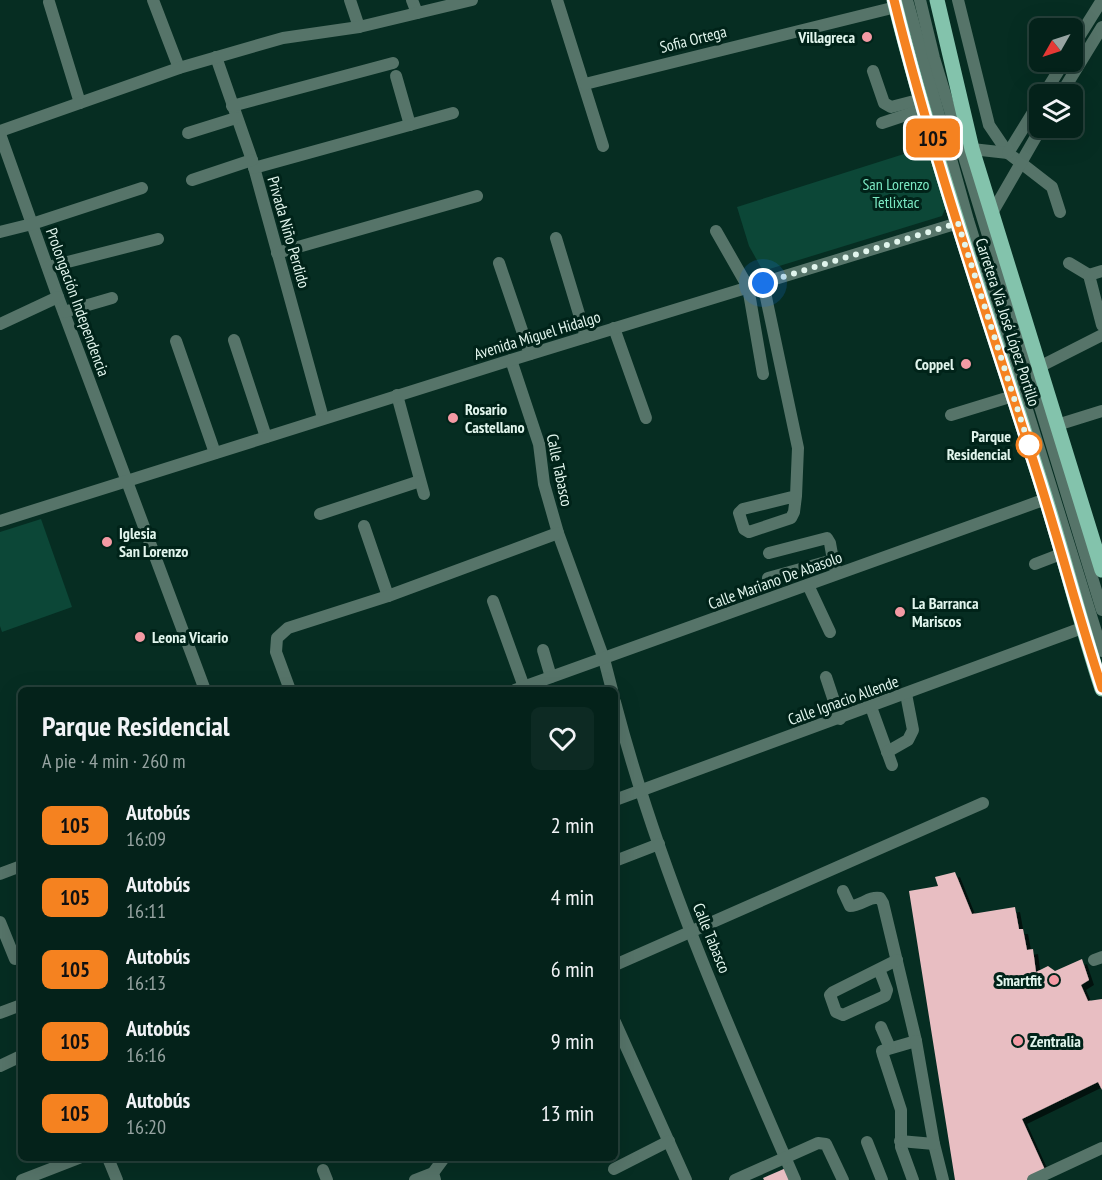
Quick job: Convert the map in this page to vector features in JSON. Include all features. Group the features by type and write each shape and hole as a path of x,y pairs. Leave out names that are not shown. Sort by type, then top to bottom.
{"main road":[{"name":"Carretera Vía José López Portillo","path":"938,0 972,148 1102,570"},
{"name":"Carretera Vía José López Portillo","path":"899,2 923,104 958,223 1046,499 1082,628 1102,688"}],"street":[{"path":"153,0 179,68"},
{"path":"350,0 359,27"},
{"path":"412,0 417,13"},
{"path":"0,132 179,68 283,38 359,27 417,13 436,4 472,0"},
{"path":"557,0 603,146"},
{"path":"920,0 937,69 1102,610"},
{"path":"958,0 989,125 1008,153 1052,187 1060,213"},
{"path":"1083,30 1102,0"},
{"path":"49,2 80,103"},
{"path":"899,2 1102,651"},
{"name":"Sofia Ortega","path":"585,84 899,2"},
{"path":"1067,84 1102,27"},
{"name":"Privada Niño Perdido","path":"216,57 253,164 323,418"},
{"path":"188,133 234,112 394,70 410,125"},
{"path":"873,71 884,103 891,107 923,104"},
{"path":"882,123 923,104"},
{"path":"192,180 453,113"},
{"path":"1008,153 1029,119"},
{"name":"Prolongación Independencia","path":"0,132 58,297 204,687"},
{"path":"992,213 1035,138"},
{"path":"972,148 1008,153"},
{"path":"0,232 32,224 142,188"},
{"path":"277,253 477,196"},
{"name":"Avenida Miguel Hidalgo","path":"0,521 323,418 958,223"},
{"path":"716,231 748,287 763,375"},
{"path":"556,238 586,337"},
{"path":"48,267 158,239"},
{"path":"499,263 530,354"},
{"path":"1069,263 1089,275 1102,325"},
{"path":"1089,275 1102,271"},
{"path":"763,283 798,448 796,496 794,512 790,518 749,532 744,529 739,513 742,509 796,496"},
{"path":"0,324 58,297"},
{"path":"64,312 112,298"},
{"path":"614,328 646,418"},
{"path":"1039,367 1102,335"},
{"path":"176,340 215,453"},
{"path":"234,340 266,437"},
{"name":"Calle Tabasco","path":"511,360 539,444 544,484 558,533 604,659 611,687"},
{"path":"320,514 422,488 397,395"},
{"path":"951,416 1013,396"},
{"path":"1057,425 1102,411"},
{"name":"Calle Mariano De Abasolo","path":"523,687 1046,499"},
{"path":"364,526 388,596"},
{"path":"289,687 276,652 277,638 288,628 388,596 558,533"},
{"path":"769,553 827,538 836,575"},
{"path":"1035,564 1061,554"},
{"path":"768,578 833,560"},
{"path":"808,585 830,632"},
{"path":"493,601 520,687"},
{"name":"Calle Ignacio Allende","path":"618,799 1082,628"},
{"path":"543,650 551,677"},
{"path":"826,678 840,719"},
{"path":"887,752 908,740 913,730 906,694"},
{"path":"871,707 892,765"},
{"name":"Calle Tabasco","path":"618,713 640,792 691,934 795,1180"},
{"path":"618,964 691,934 983,804"},
{"path":"618,860 659,844"},
{"path":"0,874 18,867"},
{"path":"843,891 850,906 874,897 880,898 883,903 916,1041 934,1144 943,1180"},
{"path":"0,922 15,959"},
{"path":"879,969 887,990 885,996 843,1015 836,1012 830,999 833,992 879,969 897,960"},
{"path":"0,1013 18,1006"},
{"path":"881,1027 890,1048"},
{"path":"618,1029 687,1180"},
{"path":"913,1180 900,1141 901,1110 882,1051 916,1041"},
{"path":"0,1066 18,1057"},
{"path":"614,1169 669,1141"},
{"path":"900,1141 934,1144"},
{"path":"867,1142 882,1180"},
{"path":"744,1178 818,1143 826,1144 843,1180"},
{"path":"1033,1180 1102,1149"},
{"path":"22,1180 71,1161"},
{"path":"109,1161 117,1180"},
{"path":"415,1180 434,1177 442,1161"}],"green space":[{"name":"San Lorenzo Tetlixtac","path":"926,147 946,207 942,216 763,271 749,246 737,207"},
{"path":"41,519 72,607 2,632 0,626 0,532"}],"building":[{"name":"Zentralia","path":"955,872 972,914 1015,907 1019,929 1023,929 1027,950 1033,949 1036,972 1048,966 1055,971 1082,959 1089,980 1081,985 1088,1001 1102,999 1102,1090 1098,1082 1022,1119 1046,1172 1028,1180 955,1180 909,891 938,886 935,877"},
{"path":"786,1168 791,1180 764,1180 763,1178"}],"bus line":[{"name":"105","path":"894,0 958,223 1046,499 1082,628 1102,688"}],"place":[{"name":"Villagreca","path":"867,37"},
{"name":"Coppel","path":"966,364"},
{"name":"Rosario Castellano","path":"453,418"},
{"name":"Parque Residencial","path":"1029,445"},
{"name":"Iglesia San Lorenzo","path":"107,542"},
{"name":"La Barranca Mariscos","path":"900,612"},
{"name":"Leona Vicario","path":"140,637"},
{"name":"Smartfit","path":"1054,980"},
{"name":"Zentralia","path":"1018,1041"}],"route":[{"path":"763,283 958,223 1029,445"}]}
